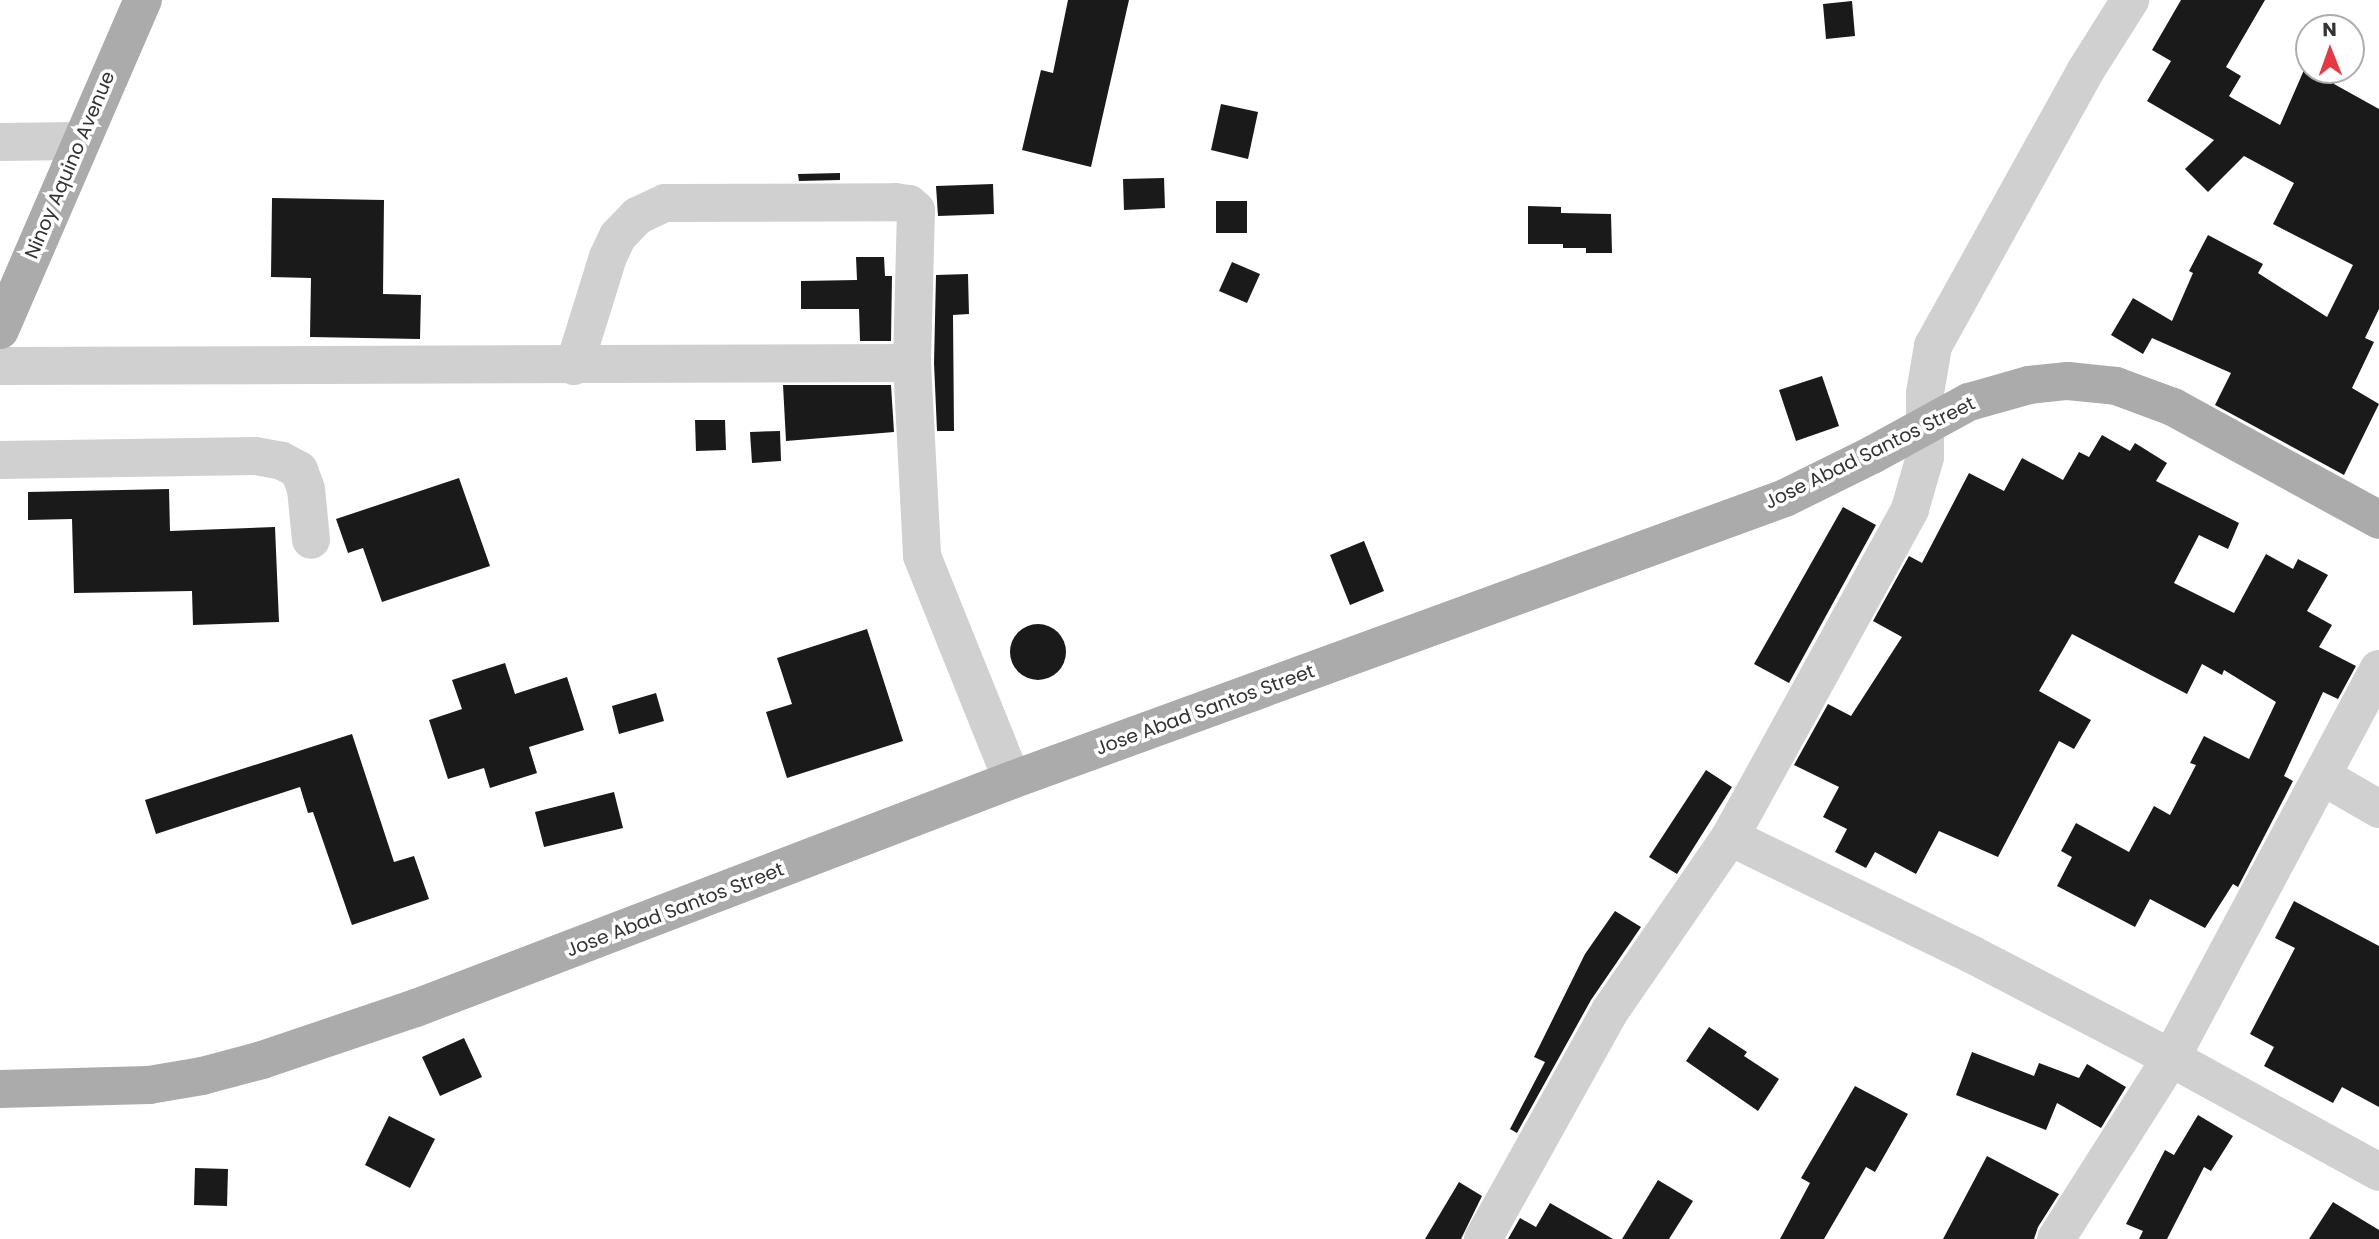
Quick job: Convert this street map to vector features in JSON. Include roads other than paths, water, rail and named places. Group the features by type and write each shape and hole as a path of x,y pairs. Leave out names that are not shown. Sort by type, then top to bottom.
{"main road":[{"name":"Ninoy Aquino Avenue","path":"0,330 79,141 142,0"},
{"name":"Jose Abad Santos Street","path":"0,1089 149,1085 202,1076 262,1060 416,1008 1012,780 1785,498 1872,455 1969,402 2029,385 2067,381 2116,386 2173,407 2379,520"}],"street":[{"path":"1483,1239 1610,1011 1730,837 1910,509 1925,457 1923,425 1927,370 1933,346 2086,70 2130,0"},
{"path":"0,142 79,141"},
{"path":"573,366 608,257 618,236 637,216 665,203 909,204 916,210 918,222 912,363 922,556 1012,780"},
{"path":"0,366 912,363"},
{"path":"0,460 255,456 282,461 299,470 306,489 311,540"},
{"path":"2056,1239 2171,1058 2379,670"},
{"path":"2322,776 2379,809"},
{"path":"1730,837 1973,954 2379,1172"}]}
